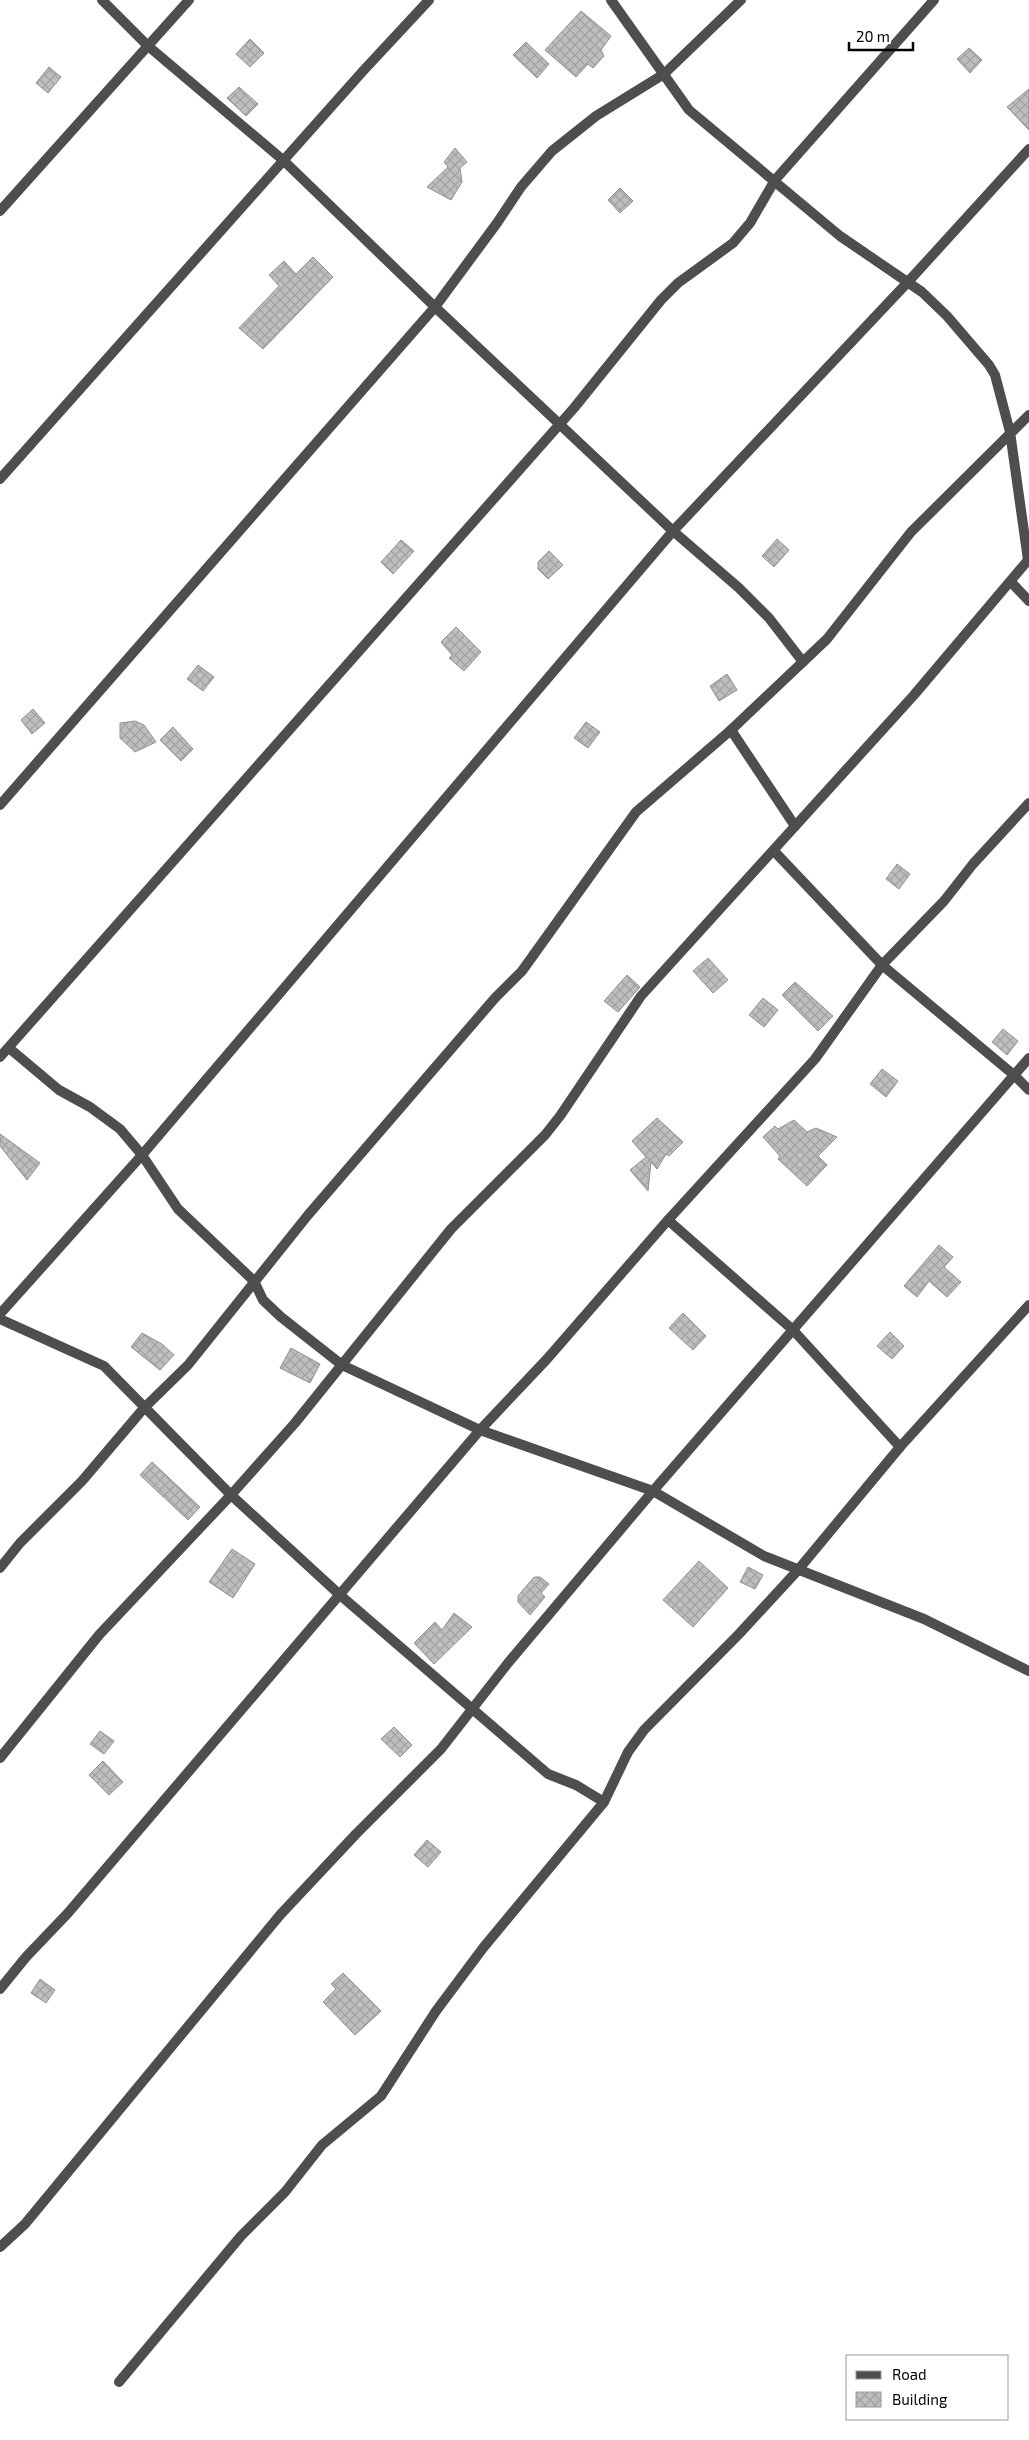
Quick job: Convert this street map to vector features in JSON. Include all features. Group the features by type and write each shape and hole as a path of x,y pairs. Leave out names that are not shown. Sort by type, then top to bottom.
{"street":[{"path":"102,0 148,46 283,160 559,424 769,618 803,662"},
{"path":"0,211 189,0"},
{"path":"0,479 283,160 429,0"},
{"path":"0,1758 99,1635 296,1423 451,1230 545,1134 560,1116 641,996 914,695 1028,560 1010,432 995,375 989,365 947,316 922,292 840,236 689,110 611,0"},
{"path":"0,805 435,306 497,223 521,187 552,151 596,116 664,74 741,0"},
{"path":"0,1057 595,384 661,300 678,283 733,243 750,223 775,180 934,0"},
{"path":"0,1314 142,1155 673,531 907,283 1029,149"},
{"path":"0,1568 20,1544 82,1481 144,1408 188,1365 214,1335 254,1281 495,998 522,971 624,826 636,812 731,730 827,638 911,532 1029,415"},
{"path":"1011,582 1029,601"},
{"path":"731,730 795,826"},
{"path":"0,1989 26,1957 74,1906 480,1430 547,1359 668,1220 815,1059 882,965 944,901 973,864 1029,803"},
{"path":"774,851 882,965 1014,1075 1029,1090"},
{"path":"9,1048 59,1090 90,1107 120,1129 142,1155 178,1209 254,1281 263,1300 281,1317 342,1365 480,1430 653,1491 764,1556 924,1619 1029,1671"},
{"path":"0,2247 25,2224 280,1915 356,1834 441,1749 653,1491 1029,1058"},
{"path":"668,1220 793,1330 900,1447"},
{"path":"119,2382 241,2236 285,2192 322,2145 381,2096 436,2011 483,1948 604,1802 628,1752 644,1730 739,1634 798,1570 900,1447 1029,1305"},
{"path":"0,1319 104,1366 231,1495 340,1595 548,1774 576,1785 604,1802"}],"building":[{"path":"581,11 611,36 601,50 604,56 593,68 588,64 576,77 545,50"},
{"path":"250,39 264,53 250,67 236,54"},
{"path":"526,42 549,64 537,78 513,55"},
{"path":"969,48 982,60 970,73 957,59"},
{"path":"49,67 61,77 48,93 36,83"},
{"path":"239,87 258,104 246,116 227,98"},
{"path":"1029,89 1029,130 1007,107"},
{"path":"455,148 467,162 460,168 462,182 451,200 427,187 448,167 444,162"},
{"path":"620,188 633,201 620,213 608,200"},
{"path":"313,257 333,277 263,349 239,328 279,286 269,275 284,261 296,274"},
{"path":"777,539 789,550 774,567 762,556"},
{"path":"401,540 414,551 393,574 381,562"},
{"path":"549,551 563,565 548,579 538,569 538,562"},
{"path":"456,627 481,652 464,671 449,658 452,655 441,642"},
{"path":"198,665 214,677 203,691 187,679"},
{"path":"727,674 737,690 719,701 710,686"},
{"path":"33,709 45,723 32,734 21,720"},
{"path":"135,721 144,725 156,742 135,752 120,738 120,723"},
{"path":"586,722 600,732 588,748 574,738"},
{"path":"173,727 193,749 181,761 160,740"},
{"path":"897,864 910,874 899,889 886,879"},
{"path":"708,958 728,980 713,993 693,971"},
{"path":"627,975 640,987 618,1012 604,1001"},
{"path":"795,982 833,1016 818,1031 782,995"},
{"path":"763,998 778,1010 764,1027 749,1015"},
{"path":"1003,1029 1018,1041 1007,1055 992,1042"},
{"path":"882,1069 898,1081 886,1097 870,1084"},
{"path":"657,1118 683,1142 669,1156 666,1154 657,1169 651,1162 648,1191 630,1170 646,1157 632,1141"},
{"path":"794,1120 807,1132 816,1128 837,1137 818,1156 827,1165 807,1186 778,1159 780,1156 763,1137 775,1126 778,1129"},
{"path":"0,1134 40,1163 27,1180 0,1146"},
{"path":"939,1245 953,1257 944,1267 961,1282 947,1297 929,1281 917,1297 904,1286"},
{"path":"683,1313 706,1336 693,1350 669,1328"},
{"path":"890,1332 904,1346 892,1359 877,1346"},
{"path":"142,1333 162,1344 174,1355 160,1370 131,1347"},
{"path":"291,1348 320,1364 310,1383 280,1368"},
{"path":"152,1462 200,1507 188,1520 140,1475"},
{"path":"232,1549 255,1564 233,1598 209,1582"},
{"path":"699,1561 728,1588 693,1627 663,1600"},
{"path":"748,1567 763,1575 755,1589 740,1582"},
{"path":"534,1577 540,1577 549,1584 541,1593 545,1597 530,1615 518,1602 518,1596"},
{"path":"454,1613 472,1627 434,1664 414,1643 435,1622 442,1630"},
{"path":"394,1727 412,1745 400,1757 381,1739"},
{"path":"100,1731 114,1741 104,1754 90,1744"},
{"path":"103,1761 123,1782 109,1795 89,1775"},
{"path":"427,1840 441,1852 428,1867 414,1855"},
{"path":"343,1973 381,2011 355,2035 323,2002 336,1989 331,1984"},
{"path":"40,1979 55,1990 46,2003 31,1993"}]}
